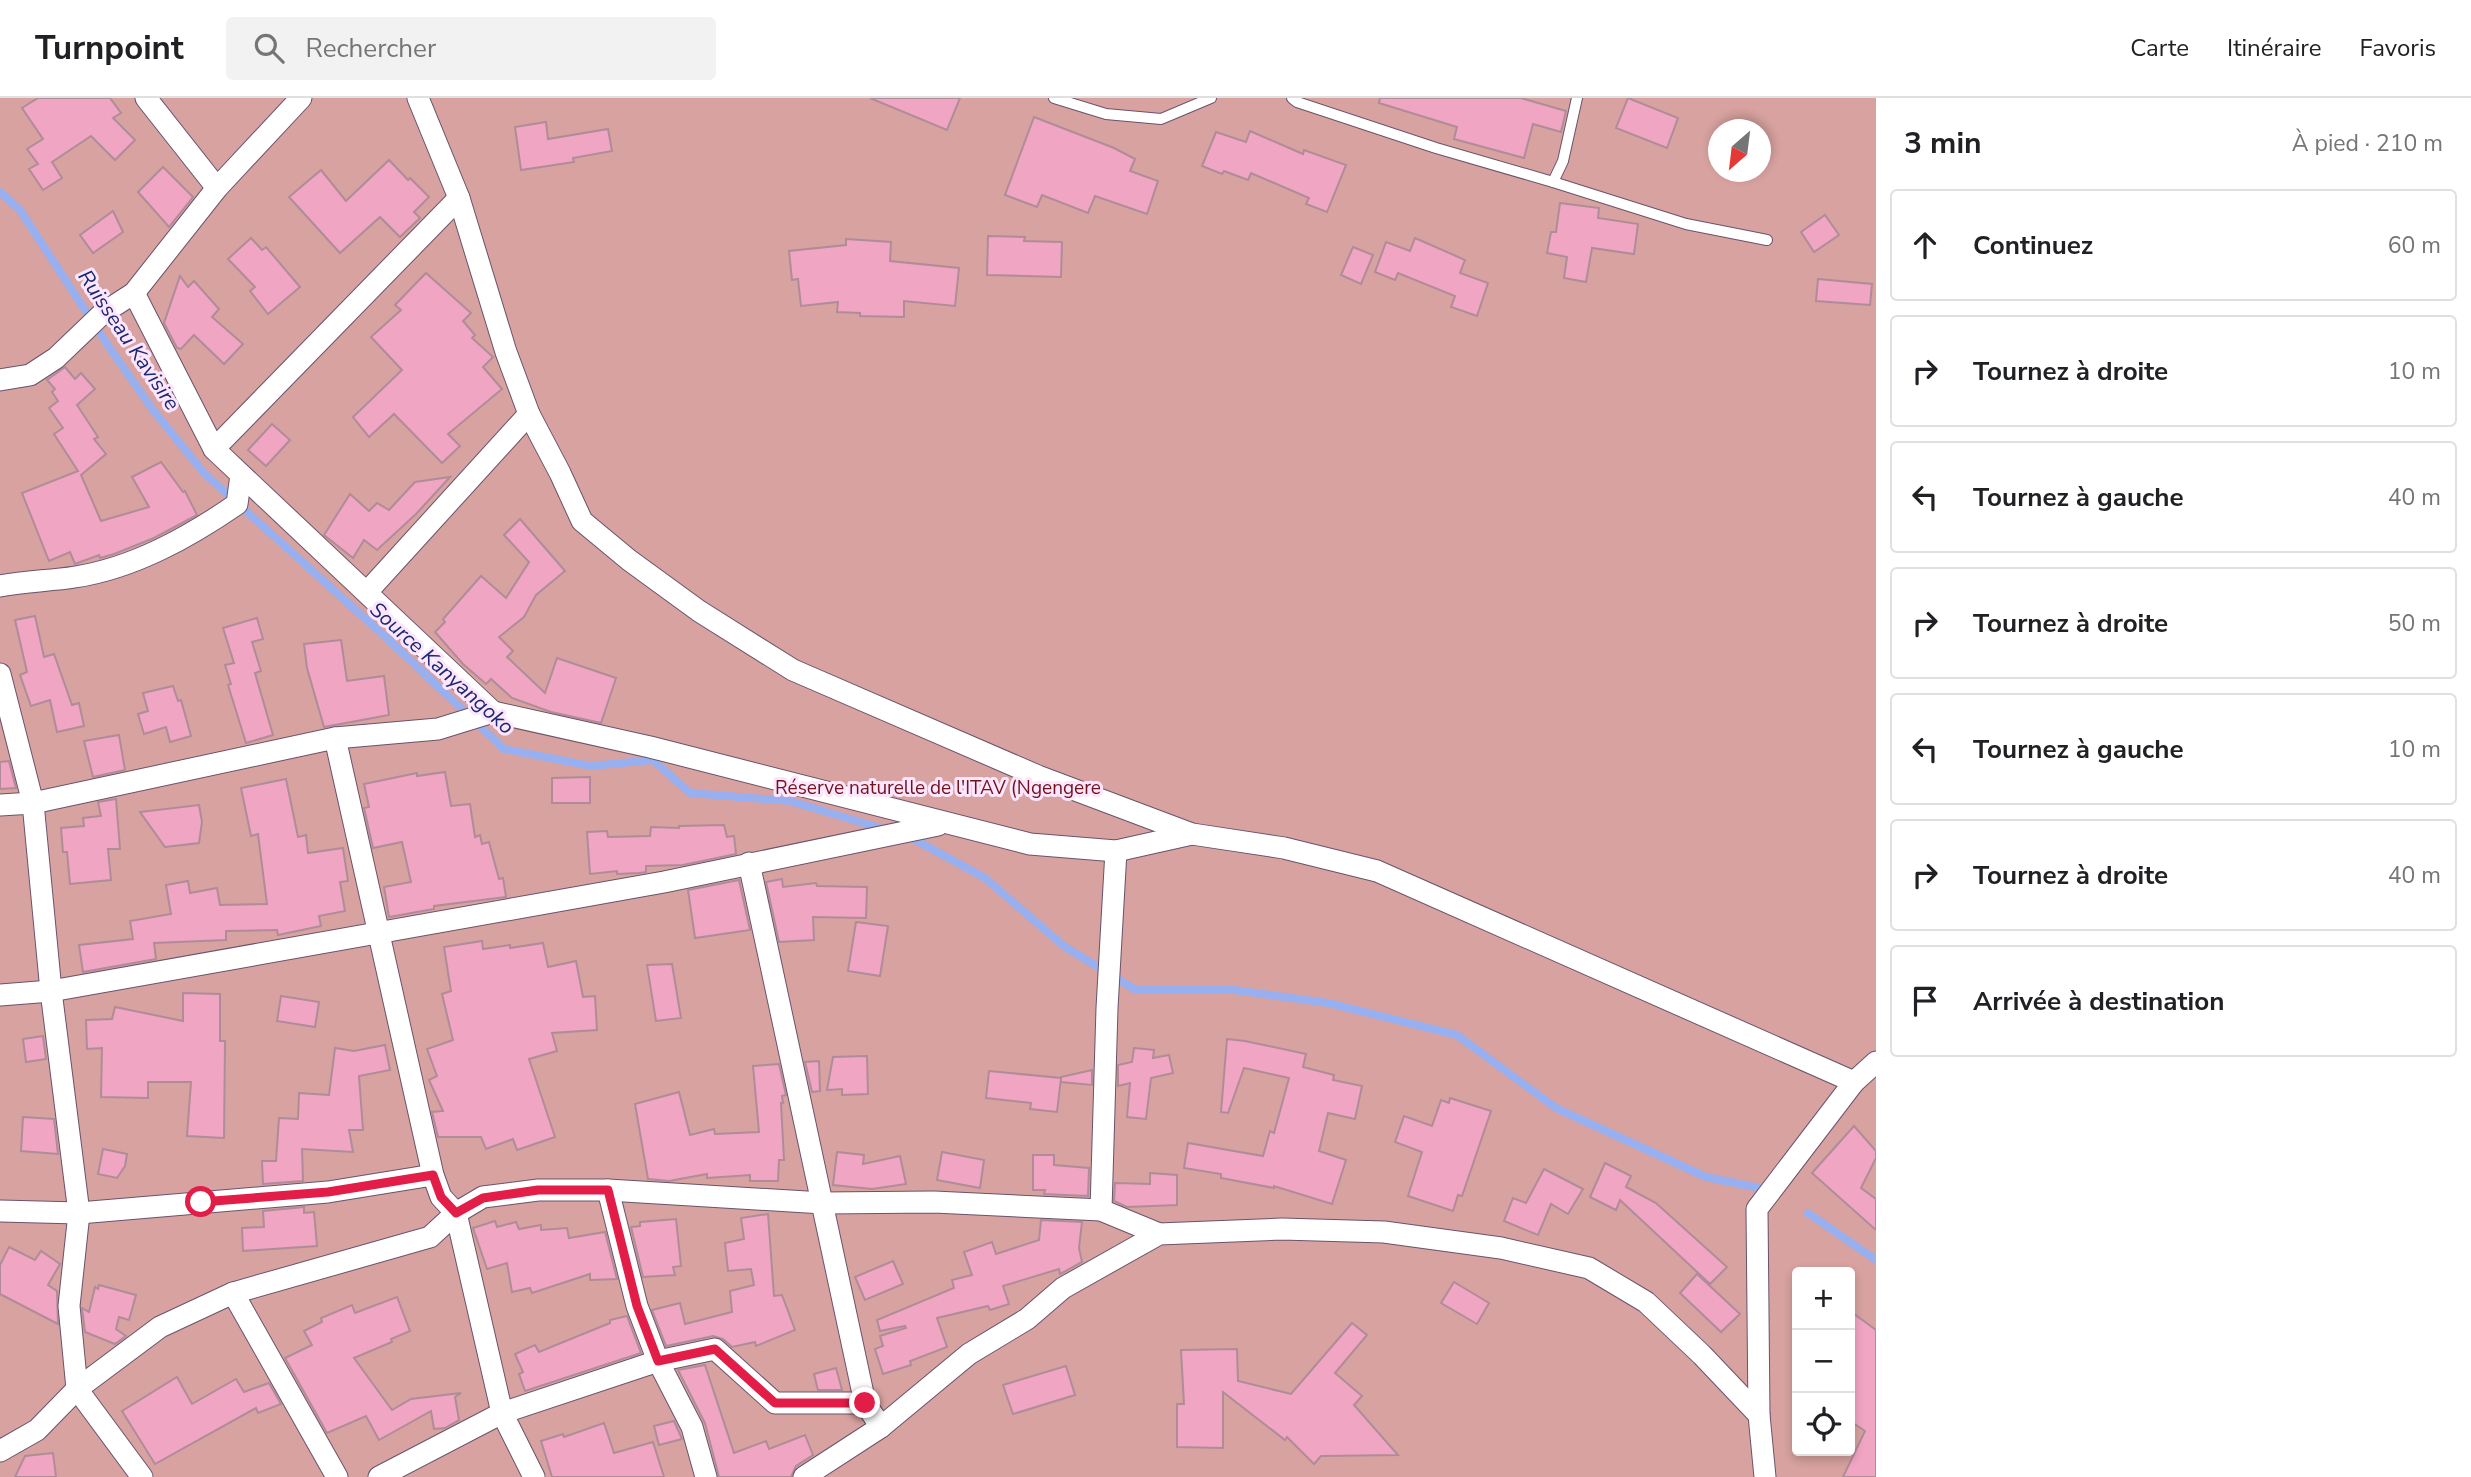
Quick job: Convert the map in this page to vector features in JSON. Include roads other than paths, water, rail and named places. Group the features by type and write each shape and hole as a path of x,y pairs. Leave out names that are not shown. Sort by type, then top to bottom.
{"street":[{"path":"146,98 218,188"},
{"path":"0,380 30,375 56,358 103,313 134,293 218,188 301,98"},
{"path":"418,98 459,198 506,352 529,414 582,521 629,560 699,611 793,670 1038,776 1192,834 1283,848 1377,871 1854,1082"},
{"path":"214,449 459,198"},
{"path":"134,293 214,449 493,712"},
{"path":"367,592 529,414"},
{"path":"0,586 78,576 144,557 204,527 237,503 241,475"},
{"path":"0,674 33,803 51,991 79,1213 69,1306 77,1388 142,1477"},
{"path":"0,805 33,803 335,738 438,729 493,712 650,747 1030,845 1116,850 1192,834"},
{"path":"335,738 433,1175 441,1197 456,1213 502,1413 534,1477"},
{"path":"0,996 51,991 664,882 944,823"},
{"path":"1101,1210 1107,1008 1116,850"},
{"path":"749,863 865,1403 881,1427"},
{"path":"1765,1477 1759,1415 1756,1209 1854,1082 1876,1062"},
{"path":"0,1210 79,1213 328,1192 433,1175"},
{"path":"0,1451 37,1430 77,1388 160,1327 233,1293 430,1237 456,1213 483,1198 538,1190 608,1190 823,1203 934,1202 1101,1210 1159,1234 1282,1228 1384,1232 1501,1248 1589,1268 1646,1302 1702,1355 1759,1415"},
{"path":"608,1190 637,1306 658,1361 692,1427 706,1477"},
{"path":"804,1477 881,1427 969,1354 1027,1319 1063,1288 1159,1234"},
{"path":"233,1293 337,1477"},
{"path":"379,1477 502,1413 658,1361 715,1349 775,1403 865,1403"}],"lane":[{"path":"1054,98 1106,114 1161,119 1211,98"},
{"path":"1292,98 1297,102 1436,148 1686,225 1767,240"},
{"path":"1553,182 1563,161 1577,98"}],"waterway":[{"name":"Source Kanyangoko","path":"0,192 20,210 153,410 204,473 391,642 504,749 591,766 653,760 690,793 790,801 887,830"},
{"name":"Source Kanyangoko","path":"910,837 985,878 1065,947 1136,990 1234,990 1328,1003 1457,1035 1556,1108 1706,1177 1769,1190"},
{"path":"1808,1213 1876,1260"}],"water label":[{"name":"Ruisseau Kavisire","path":"129,340"}],"park label":[{"name":"Réserve naturelle de l'ITAV (Ngengere","path":"938,788"}]}
